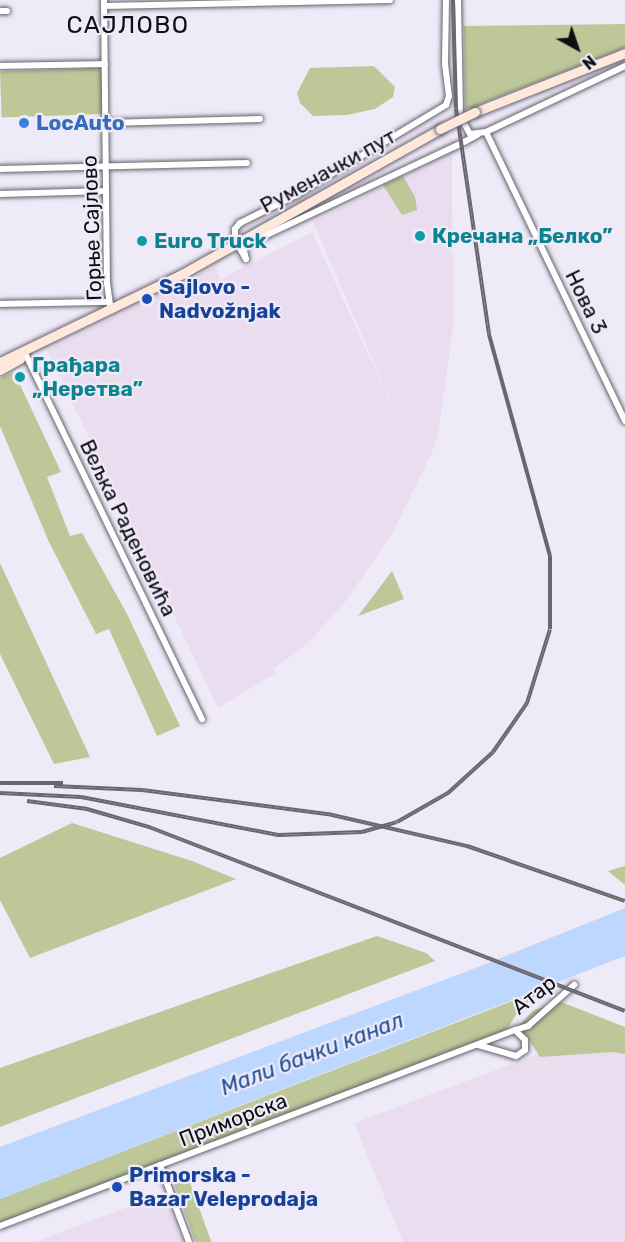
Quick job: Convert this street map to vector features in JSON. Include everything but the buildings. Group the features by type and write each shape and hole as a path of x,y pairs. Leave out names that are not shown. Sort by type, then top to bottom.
{"main road":[{"name":"Руменачки пут","path":"1,366 75,328 110,306 237,243 440,129 475,112 625,53"}],"street":[{"path":"104,3 390,0"},
{"path":"446,0 445,64 449,96 446,105 296,195 240,223 234,233 246,259 243,246 625,66"},
{"path":"458,0 460,116 467,132 483,133"},
{"name":"Горње Сајлово","path":"104,3 105,166 110,306"},
{"path":"0,66 105,64"},
{"path":"105,123 261,119"},
{"name":"Нова 3","path":"483,133 625,421"},
{"path":"0,169 247,163"},
{"path":"0,194 106,191"},
{"path":"0,304 110,306"},
{"name":"Вељка Раденовића","path":"25,353 202,719"},
{"name":"Атар","path":"515,1030 534,1021 574,985"},
{"path":"478,1045 516,1056 525,1050 525,1040 515,1030"},
{"name":"Приморска","path":"0,1226 515,1030"},
{"path":"160,1165 189,1242"}],"shaded area":[{"path":"452,152 453,328 439,428 432,452 392,534 345,602 307,644 273,669 276,673 218,708 47,350 215,267 221,279 312,232 399,421 313,222"},
{"path":"574,1048 625,1051 625,1242 403,1242 354,1123 536,1055"},
{"path":"163,1194 182,1242 35,1242"}],"green space":[{"path":"625,24 625,48 465,110 464,26"},
{"path":"374,66 395,87 393,97 375,109 347,115 313,116 300,103 297,93 310,68"},
{"path":"101,68 103,114 2,117 0,72"},
{"path":"403,176 415,197 417,210 402,215 383,185"},
{"path":"14,372 61,472 47,477 70,536 82,533 127,614 180,726 157,736 109,629 96,634 49,542 0,426 0,378"},
{"path":"0,563 90,757 54,764 0,654"},
{"path":"392,571 404,599 358,616"},
{"path":"72,823 192,861 236,879 30,958 0,900 0,858"},
{"path":"625,866 625,885 608,871"},
{"path":"377,936 426,953 435,961 0,1127 0,1068"},
{"path":"551,986 521,1007 506,1031 0,1223 0,1199"},
{"path":"561,1002 625,1027 625,1054 612,1052 540,1057 519,1025 534,1010"},
{"path":"186,1172 211,1242 196,1242 172,1177"}],"water":[{"name":"Мали бачки канал","path":"625,908 625,956 0,1199 0,1147 473,969"}],"railway":[{"path":"0,793 81,797 279,835 362,832 397,822 448,793 493,752 527,703 550,629 550,556 489,334 456,108 453,0"},
{"path":"0,783 63,783"},
{"path":"54,786 142,790 328,814 467,846 625,901"},
{"path":"27,801 87,809 149,827 625,1011"}],"place":[{"name":"LocAuto","path":"24,123"},
{"name":"Кречана „Белко”","path":"420,236"},
{"name":"Euro Truck","path":"142,241"},
{"name":"Sajlovo - Nadvožnjak","path":"147,299"},
{"name":"Грађара „Неретва”","path":"20,377"},
{"name":"Primorska - Bazar Veleprodaja","path":"117,1187"}],"district":[{"name":"САЈЛОВО","path":"128,26"}]}
